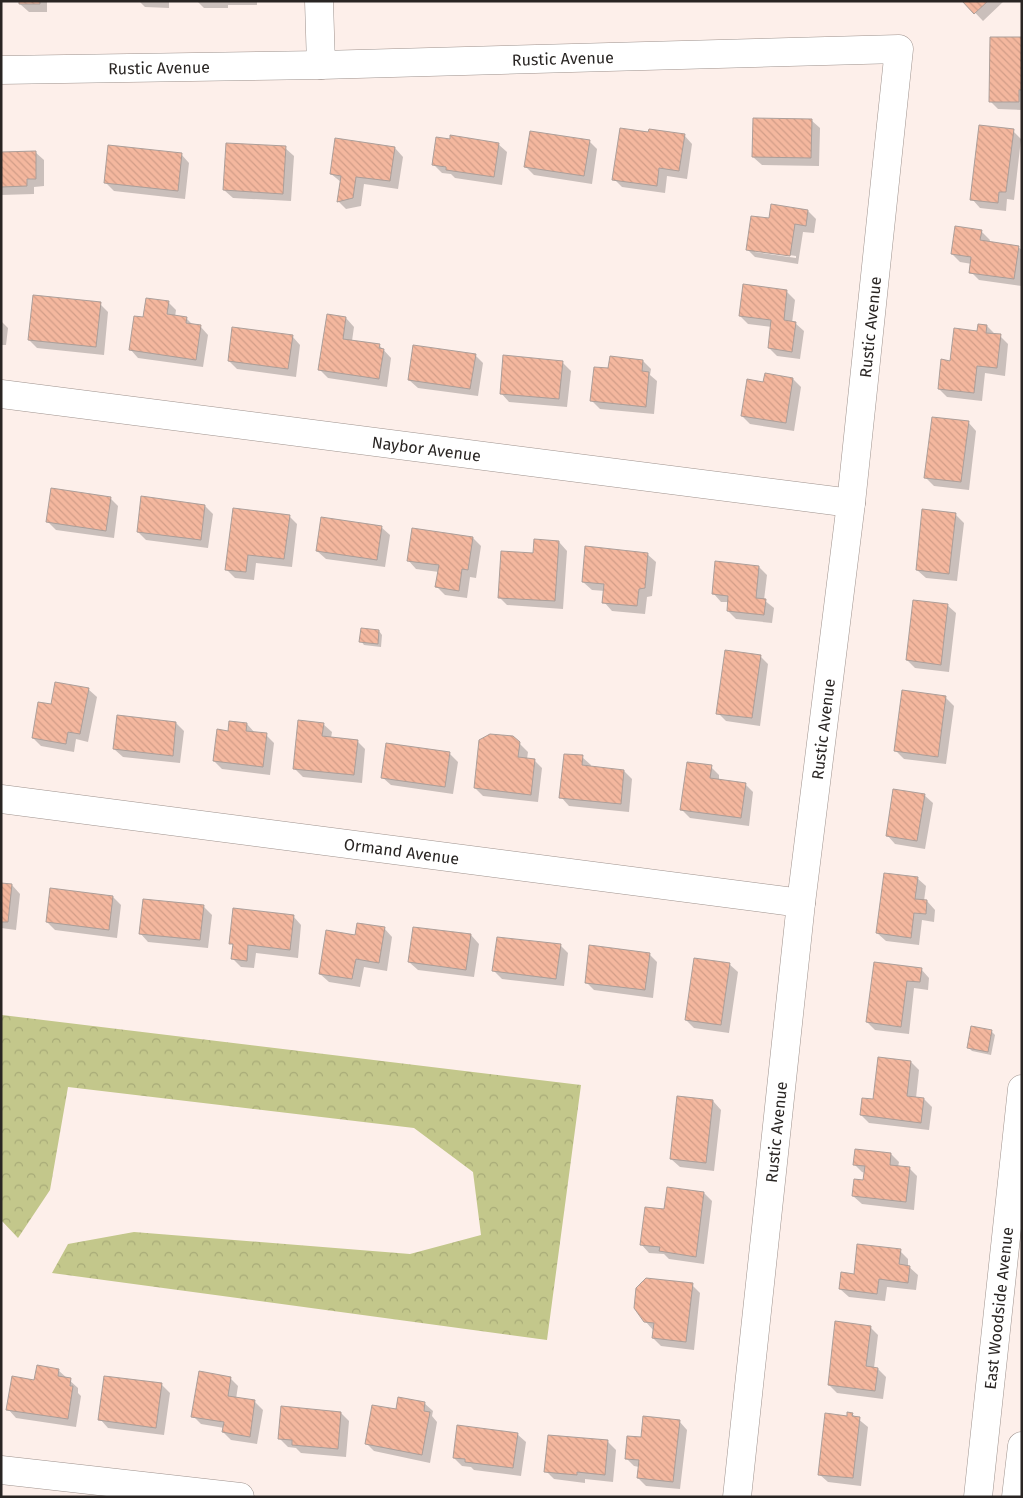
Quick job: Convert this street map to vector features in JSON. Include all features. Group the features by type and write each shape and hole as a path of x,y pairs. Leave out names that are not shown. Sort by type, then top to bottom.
{"street":[{"path":"319,1 321,65"},
{"name":"Rustic Avenue","path":"1,70 321,65 899,49 851,503 801,903 737,1497"},
{"name":"Naybor Avenue","path":"1,394 851,503"},
{"name":"Ormand Avenue","path":"1,800 801,903"},
{"name":"East Woodside Avenue","path":"978,1497 1022,1089"},
{"path":"1016,1497 1022,1446"},
{"path":"1,1470 240,1497"}],"green space":[{"path":"2,1015 581,1085 547,1340 52,1273 68,1244 134,1232 410,1254 481,1235 473,1172 414,1128 68,1087 50,1190 18,1238 1,1220"}],"building":[{"path":"19,1 40,1 40,4 19,4"},
{"path":"962,1 988,1 974,14"},
{"path":"990,37 1022,37 1022,90 1019,90 1019,102 989,102"},
{"path":"753,118 812,119 811,158 752,157"},
{"path":"979,125 1014,129 1006,192 999,192 998,203 970,200"},
{"path":"620,128 648,132 649,129 685,134 679,171 659,168 657,186 612,180"},
{"path":"530,131 590,140 584,176 524,167"},
{"path":"450,135 499,143 494,177 446,170 446,167 432,165 436,137 450,139"},
{"path":"335,138 395,147 390,181 356,177 353,198 337,202 341,176 330,174"},
{"path":"226,143 286,146 283,194 223,190"},
{"path":"108,145 182,153 178,191 104,183"},
{"path":"36,151 36,179 27,179 27,186 1,187 1,152"},
{"path":"771,204 808,210 806,226 795,224 790,256 746,250 751,216 769,218"},
{"path":"955,226 982,230 980,240 1019,246 1014,279 969,273 971,257 951,254"},
{"path":"743,284 787,290 784,320 796,322 792,352 768,348 771,320 739,316"},
{"path":"33,295 101,302 96,347 28,340"},
{"path":"146,298 169,301 167,314 187,317 186,323 201,325 196,360 129,350 134,316 143,317"},
{"path":"327,314 346,317 343,339 380,344 379,348 384,349 379,379 318,370"},
{"path":"978,324 987,325 986,333 1001,334 997,368 977,366 974,393 938,389 941,359 950,361 954,328 977,331"},
{"path":"232,327 293,335 288,369 228,361"},
{"path":"413,345 476,354 470,389 408,380"},
{"path":"503,355 563,361 559,399 500,394"},
{"path":"610,356 643,360 642,371 649,372 646,407 590,401 594,367 608,368"},
{"path":"765,373 793,378 786,423 741,416 747,379 763,382"},
{"path":"932,417 969,421 961,482 924,478"},
{"path":"51,488 111,497 106,531 46,522"},
{"path":"141,496 205,505 201,540 137,532"},
{"path":"233,508 290,515 284,559 248,555 246,572 225,570"},
{"path":"922,509 956,513 949,574 916,570"},
{"path":"321,517 382,526 377,560 316,551"},
{"path":"412,528 473,537 468,570 462,569 459,591 435,587 439,565 407,561"},
{"path":"534,539 559,541 555,601 498,598 501,551 533,553"},
{"path":"585,546 648,553 645,588 639,589 637,606 602,603 604,584 582,582"},
{"path":"715,561 759,566 756,598 766,599 764,615 727,611 728,596 712,594"},
{"path":"913,600 948,604 941,665 906,660"},
{"path":"361,628 379,630 378,644 359,642"},
{"path":"725,650 761,655 752,718 716,714"},
{"path":"55,682 89,688 80,734 68,732 66,744 32,738 38,702 51,704"},
{"path":"902,690 946,696 938,757 894,751"},
{"path":"117,715 176,722 173,756 113,749"},
{"path":"298,720 324,723 322,736 358,740 354,775 293,769"},
{"path":"229,721 247,723 246,731 267,733 263,767 213,761 217,729 228,731"},
{"path":"490,734 513,736 520,742 518,757 535,759 531,795 474,788 479,740"},
{"path":"386,743 450,752 445,787 381,778"},
{"path":"564,754 583,755 582,765 624,770 621,804 559,798"},
{"path":"687,762 712,765 710,778 746,783 741,818 680,810"},
{"path":"893,789 925,794 917,841 886,836"},
{"path":"884,873 918,877 915,899 927,900 926,914 914,913 911,938 876,933"},
{"path":"1,883 12,884 8,922 1,922"},
{"path":"50,888 113,896 109,930 46,922"},
{"path":"143,899 204,905 200,940 139,934"},
{"path":"233,908 294,915 290,950 248,945 247,961 231,959 233,944 229,944"},
{"path":"357,923 385,927 379,963 356,959 352,979 319,974 326,930 355,935"},
{"path":"413,927 471,934 466,970 408,962"},
{"path":"497,937 561,944 556,979 492,971"},
{"path":"589,945 650,953 645,990 585,983"},
{"path":"694,958 730,963 721,1025 685,1020"},
{"path":"874,962 922,968 920,982 907,981 901,1027 866,1022"},
{"path":"971,1026 992,1030 988,1052 967,1048"},
{"path":"878,1057 911,1061 907,1096 924,1098 921,1123 860,1115 862,1098 873,1099"},
{"path":"677,1096 713,1100 706,1163 670,1159"},
{"path":"855,1149 891,1153 890,1165 910,1167 906,1202 852,1196 854,1179 863,1180 865,1166 853,1165"},
{"path":"667,1187 704,1192 696,1257 659,1251 660,1247 640,1245 645,1207 664,1209"},
{"path":"857,1244 901,1249 899,1264 910,1266 908,1283 879,1279 877,1294 839,1289 841,1272 854,1274"},
{"path":"646,1278 693,1283 686,1342 652,1338 654,1323 644,1322 634,1308 636,1288"},
{"path":"835,1321 871,1326 866,1366 878,1368 875,1391 828,1385"},
{"path":"37,1365 59,1369 58,1376 71,1378 70,1386 73,1386 68,1419 6,1410 12,1376 34,1380"},
{"path":"199,1371 231,1377 228,1396 255,1400 250,1437 222,1432 224,1422 191,1417"},
{"path":"104,1376 162,1383 156,1428 98,1420"},
{"path":"398,1397 425,1402 424,1411 430,1412 422,1455 365,1444 372,1405 396,1409"},
{"path":"281,1406 341,1412 338,1449 292,1445 292,1440 278,1439"},
{"path":"847,1412 853,1413 852,1416 860,1417 853,1478 818,1475 825,1413 847,1416"},
{"path":"643,1416 680,1420 673,1482 637,1478 639,1460 625,1459 627,1436 641,1437"},
{"path":"457,1425 518,1433 513,1468 465,1462 465,1459 453,1458"},
{"path":"548,1435 608,1440 605,1475 577,1472 577,1475 544,1472"}]}
